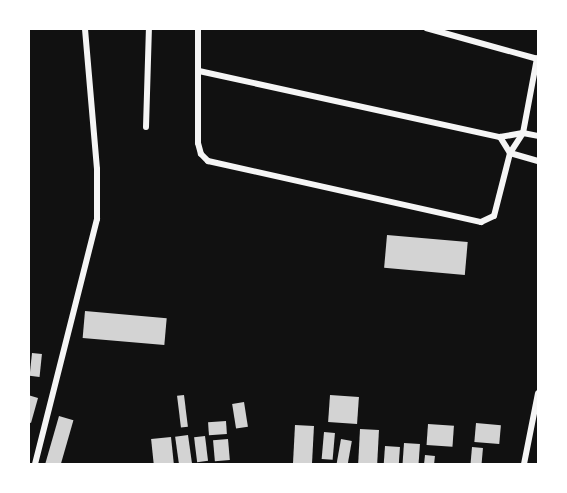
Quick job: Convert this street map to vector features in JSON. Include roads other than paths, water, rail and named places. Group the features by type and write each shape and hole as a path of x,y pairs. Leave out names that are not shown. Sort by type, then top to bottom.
{"street":[{"path":"35,465 97,219 97,169 85,28"},
{"path":"146,127 149,28"},
{"path":"198,28 198,143 201,154 218,166 481,222 494,216 510,153 523,133 538,58 426,28"},
{"path":"199,71 500,137 523,133 538,136"},
{"path":"500,137 510,153 538,161"},
{"path":"524,465 538,393"}]}
